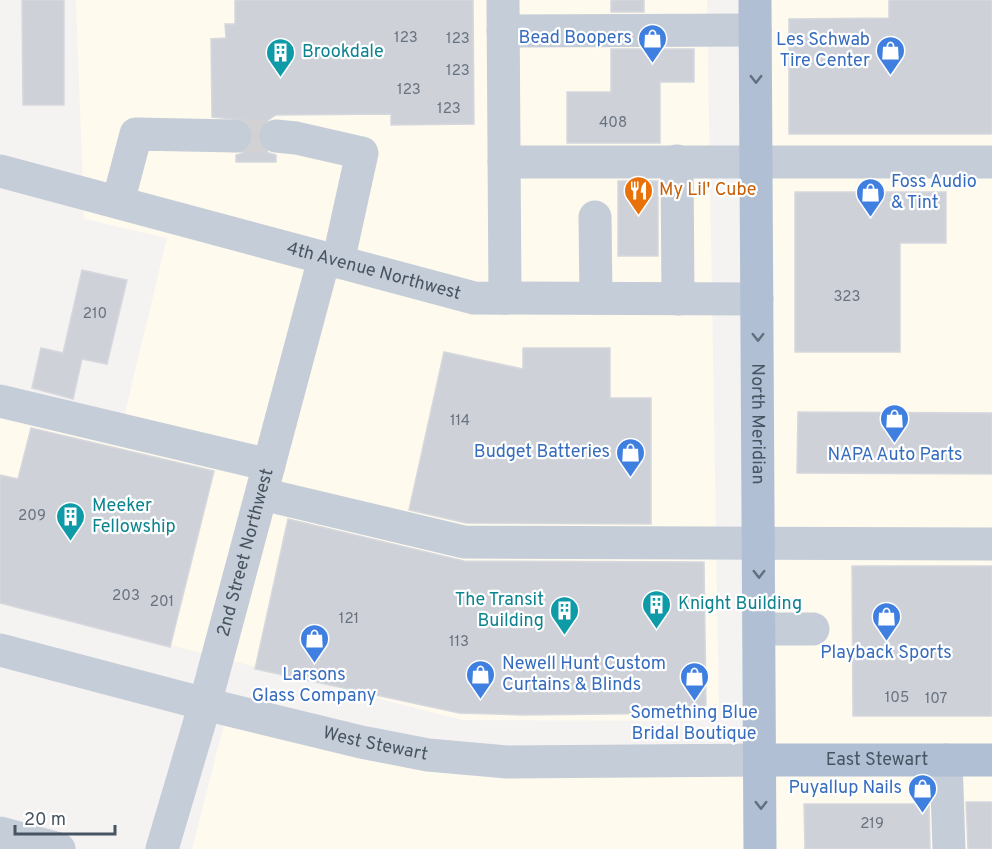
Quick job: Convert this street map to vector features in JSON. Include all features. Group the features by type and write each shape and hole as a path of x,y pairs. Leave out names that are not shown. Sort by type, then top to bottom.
{"main road":[{"name":"North Meridian","path":"755,15 760,849"},
{"name":"East Stewart","path":"761,760 992,760"}],"street":[{"path":"505,298 503,15 755,15"},
{"path":"118,202 136,134 235,136"},
{"name":"2nd Street Northwest","path":"163,848 205,704 265,480 362,153 296,138 276,136"},
{"path":"677,161 678,299"},
{"path":"504,162 992,162"},
{"name":"4th Avenue Northwest","path":"0,171 474,298 758,299"},
{"path":"595,217 596,298"},
{"path":"0,401 464,542 992,544"},
{"path":"760,629 813,629"},
{"name":"West Stewart","path":"0,650 361,742 470,760 761,760"},
{"path":"946,760 949,849"},
{"path":"0,833 59,849"}],"shaded area":[{"path":"76,0 707,0 719,711 698,721 462,720 0,601 0,388 124,417 167,238 84,219"},
{"path":"755,0 992,0 992,849 192,849 228,709 361,742 761,760"}],"building":[{"path":"22,0 64,0 64,105 23,105"},
{"path":"235,0 473,0 474,124 391,125 391,114 276,115 261,125 257,135 259,144 266,152 276,155 276,162 236,162 236,155 243,153 251,146 254,136 251,126 244,120 212,117 211,39 226,38 225,24 235,24"},
{"path":"611,0 644,0 644,12 611,12"},
{"name":"Les Schwab Tire Center","path":"889,0 992,0 992,134 789,134 789,19 889,18"},
{"path":"611,49 694,49 694,82 660,82 660,143 567,143 567,92 611,92"},
{"name":"My Lil' Cube","path":"618,181 658,181 658,256 618,256"},
{"path":"795,192 946,192 946,243 900,243 900,352 795,352"},
{"path":"82,270 127,280 107,364 82,359 73,399 32,388 41,348 63,353"},
{"path":"523,348 610,348 610,398 651,398 651,524 466,523 409,510 444,352 523,369"},
{"name":"NAPA Auto Parts","path":"798,412 992,413 992,474 797,473"},
{"path":"31,428 214,471 170,647 0,603 0,475 18,479"},
{"path":"288,519 464,561 704,562 706,705 698,713 523,715 459,713 255,669"},
{"path":"852,566 992,566 992,716 853,716"},
{"path":"966,802 992,802 992,849 968,849"},
{"path":"804,804 929,804 930,849 805,849"}],"tunnel":[{"path":"235,136 276,136"}],"place":[{"name":"Bead Boopers","path":"653,64"},
{"name":"Les Schwab Tire Center","path":"891,76"},
{"name":"Brookdale","path":"281,78"},
{"name":"My Lil' Cube","path":"638,216"},
{"name":"Foss Audio & Tint","path":"870,218"},
{"name":"NAPA Auto Parts","path":"895,444"},
{"name":"Budget Batteries","path":"631,478"},
{"name":"Meeker Fellowship","path":"71,542"},
{"name":"Knight Building","path":"657,630"},
{"name":"The Transit Building","path":"565,636"},
{"name":"Playback Sports","path":"886,642"},
{"name":"Larsons Glass Company","path":"314,664"},
{"name":"Newell Hunt Custom Curtains & Blinds","path":"481,700"},
{"name":"Something Blue Bridal Boutique","path":"694,702"},
{"name":"Puyallup Nails","path":"923,814"}]}
